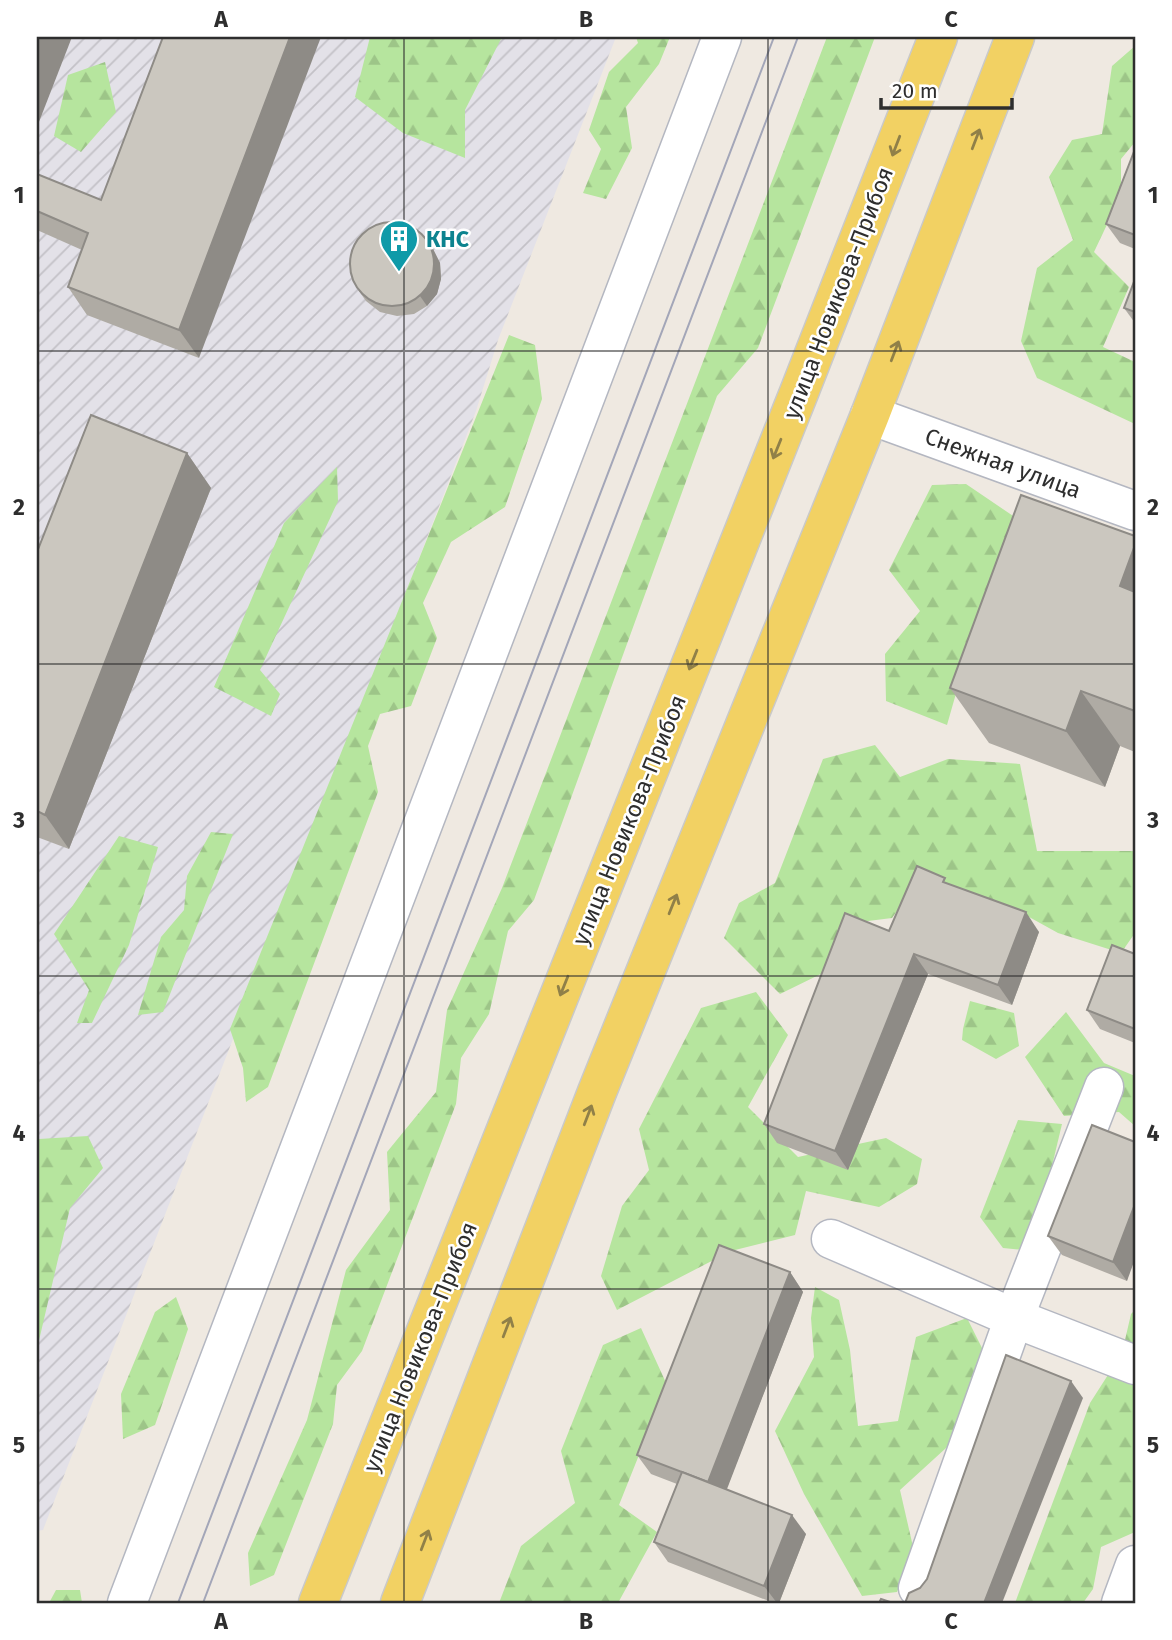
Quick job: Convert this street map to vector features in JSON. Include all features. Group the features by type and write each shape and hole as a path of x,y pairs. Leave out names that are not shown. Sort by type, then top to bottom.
{"main road":[{"name":"улица Новикова-Прибоя","path":"318,1603 938,37"},
{"path":"400,1603 597,1092 870,415 1015,37"}],"street":[{"path":"127,1603 722,37"},
{"name":"Снежная улица","path":"870,415 1135,511"},
{"path":"918,1588 1014,1318 1104,1087"},
{"path":"831,1239 1014,1318 1135,1365"},
{"path":"1121,1603 1135,1564"}],"shaded area":[{"path":"37,37 616,37 498,340 476,411 43,1530 37,1531"}],"green space":[{"path":"370,37 502,37 465,110 465,158 403,133 355,97"},
{"path":"636,37 670,37 659,64 626,107 632,148 606,199 583,193 601,149 589,130 609,72 638,43"},
{"path":"827,37 875,37 758,348 717,396 534,900 508,931 489,1014 461,1058 456,1104 362,1351 337,1385 333,1424 274,1575 250,1586 248,1553 307,1420 346,1270 390,1210 387,1152 436,1092 447,1010 502,888"},
{"path":"1135,46 1135,142 1121,159 1121,195 1094,252 1129,287 1103,347 1135,362 1135,424 1037,378 1021,341 1037,268 1073,240 1049,177 1072,140 1102,134 1112,66"},
{"path":"105,62 116,112 81,152 54,136 68,75"},
{"path":"509,335 535,345 542,399 505,507 451,542 423,603 437,638 411,706 380,714 368,746 378,792 268,1087 246,1102 243,1068 230,1029"},
{"path":"337,467 338,501 260,670 280,694 271,716 214,687 284,523"},
{"path":"966,484 1022,522 963,669 947,725 886,701 885,654 920,611 889,570 932,485"},
{"path":"875,745 900,777 948,759 1020,764 1037,851 1135,851 1135,933 1121,953 1058,933 1009,906 920,879 892,918 852,923 831,969 780,994 724,938 739,903 775,883 823,759"},
{"path":"211,832 233,834 163,1012 138,1015 161,937 184,910 187,876"},
{"path":"119,836 158,847 129,945 92,1023 77,1023 89,990 54,934"},
{"path":"756,992 788,1035 748,1107 798,1157 886,1138 922,1159 917,1184 879,1207 806,1191 795,1235 731,1251 617,1310 601,1276 622,1206 649,1170 639,1129 701,1008"},
{"path":"970,1001 1014,1013 1019,1046 996,1059 962,1040"},
{"path":"1066,1012 1104,1063 1135,1076 1135,1126 1119,1112 1064,1116 1025,1057"},
{"path":"1018,1120 1062,1124 1046,1191 1024,1250 1003,1248 980,1217"},
{"path":"88,1136 103,1168 70,1208 37,1349 39,1139"},
{"path":"815,1287 839,1300 850,1350 858,1426 898,1421 916,1337 967,1318 984,1352 957,1438 900,1490 914,1551 897,1592 862,1596 804,1494 775,1431 814,1357 811,1318"},
{"path":"176,1297 188,1329 155,1425 123,1439 121,1394 155,1312"},
{"path":"1135,1310 1135,1532 1101,1547 1093,1589 1083,1603 1015,1603 1090,1403 1122,1353 1131,1314"},
{"path":"641,1328 667,1385 619,1505 657,1532 618,1603 499,1603 521,1546 575,1503 561,1451 603,1345"},
{"path":"56,1590 80,1590 82,1603 49,1603"}],"building":[{"path":"163,37 290,37 179,330 68,287 88,233 37,211 37,174 101,200"},
{"path":"1135,149 1135,235 1106,224"},
{"name":"КНС","path":"392,222 408,225 422,234 431,248 434,264 431,280 422,294 408,303 392,306 376,303 362,294 353,280 350,264 353,248 362,234 376,225"},
{"path":"1135,279 1135,312 1124,308"},
{"path":"91,415 187,453 45,815 37,811 37,552"},
{"path":"1021,495 1135,536 1135,545 1120,586 1135,592 1135,711 1081,691 1066,731 950,688"},
{"path":"917,866 945,878 943,882 1026,912 998,985 914,954 835,1151 764,1124 845,913 889,931"},
{"path":"1112,945 1135,954 1135,1029 1087,1010"},
{"path":"1092,1125 1135,1142 1135,1204 1113,1262 1048,1236"},
{"path":"719,1245 790,1272 708,1482 637,1455"},
{"path":"1006,1355 1071,1381 984,1603 905,1603 909,1593 920,1588 927,1579"},
{"path":"682,1472 792,1515 764,1586 654,1542"}],"tram line":[{"path":"178,1603 774,37"},
{"path":"203,1603 798,37"}],"place":[{"name":"КНС","path":"399,273"}]}
